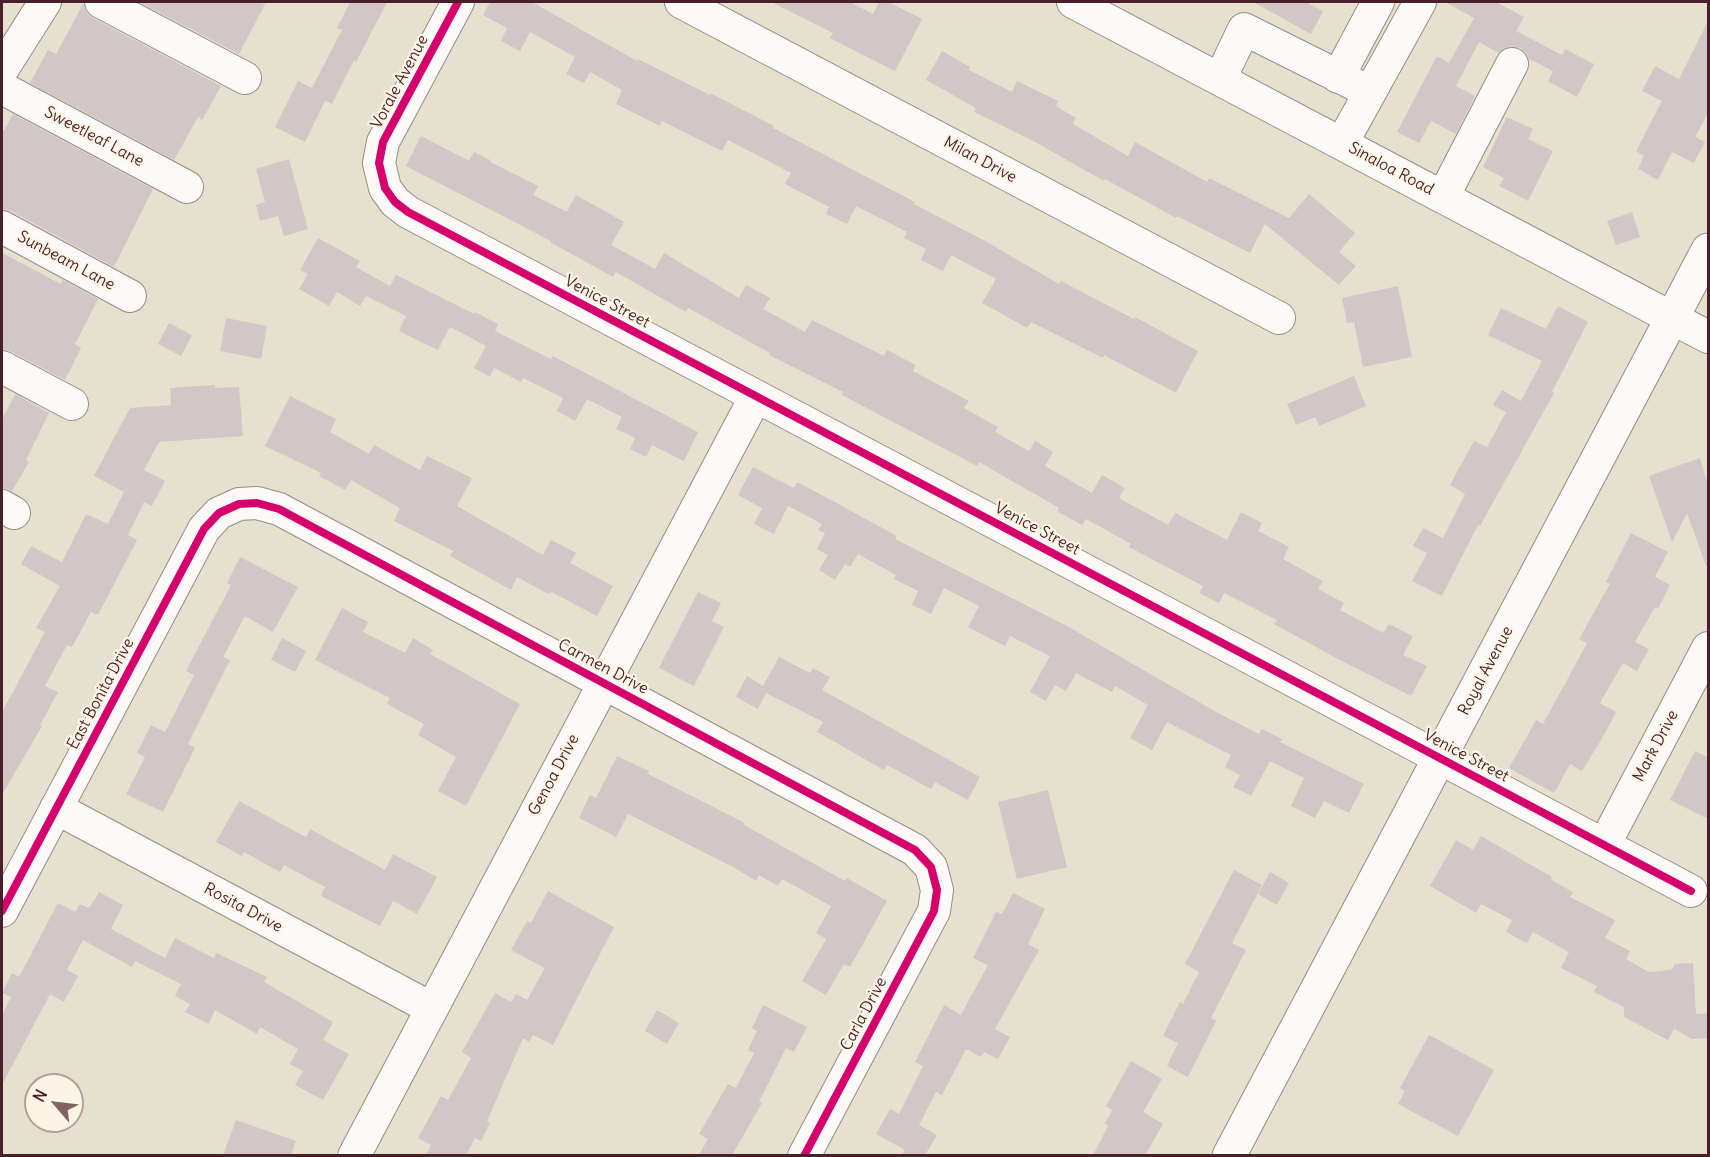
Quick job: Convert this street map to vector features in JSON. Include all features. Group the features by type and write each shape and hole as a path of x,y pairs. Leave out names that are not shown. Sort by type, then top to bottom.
{"main road":[{"name":"Royal Avenue","path":"1229,1155 1708,250"}],"street":[{"path":"2,70 45,2"},
{"path":"101,2 244,78"},
{"name":"Vorale Avenue","path":"383,179 379,163 384,142 458,2"},
{"name":"Milan Drive","path":"681,2 1279,318"},
{"name":"Sinaloa Road","path":"1073,2 1120,12 1220,79 1708,337"},
{"path":"1338,76 1378,2"},
{"path":"1342,143 1420,2"},
{"path":"1220,79 1244,29 1370,92"},
{"path":"1443,197 1512,64"},
{"name":"Sweetleaf Lane","path":"2,88 187,187"},
{"name":"Venice Street","path":"383,179 385,188 395,202 408,212 1691,891"},
{"name":"Sunbeam Lane","path":"2,227 130,296"},
{"path":"2,367 72,404"},
{"name":"Genoa Drive","path":"354,1155 756,396"},
{"name":"Carmen Drive","path":"239,504 257,502 279,509 915,850 931,867 936,883"},
{"name":"East Bonita Drive","path":"2,911 204,529 219,513 239,504"},
{"name":"Mark Drive","path":"1604,845 1708,648"},
{"name":"Rosita Drive","path":"56,808 431,1008"},
{"name":"Carla Drive","path":"804,1155 934,911 936,883"}],"building":[{"path":"139,2 266,2 239,54"},
{"path":"350,2 387,2 332,104 325,101 305,142 275,127 298,81 312,88 342,30 337,28"},
{"path":"490,2 532,2 637,61 638,59 710,95 710,93 774,126 773,128 915,202 914,204 985,241 1059,284 1061,281 1198,351 1176,393 1104,355 1103,358 1031,322 1027,328 982,303 996,279 951,255 943,271 921,260 926,249 904,238 907,232 856,206 847,224 826,214 829,207 785,184 791,173 728,140 722,151 662,121 660,126 616,104 622,90 590,72 584,83 566,74 575,57 530,32 520,51 501,41 507,28 483,15"},
{"path":"771,2 850,2 873,14 879,2 889,2 922,19 895,71 830,38 833,33"},
{"path":"1253,2 1306,2 1323,11 1311,34"},
{"path":"1445,2 1496,2 1524,17 1516,31 1562,55 1565,49 1594,64 1577,97 1548,81 1553,71 1529,59 1521,48 1511,46 1499,53 1479,42 1456,86 1475,96 1456,134 1431,121 1419,143 1397,132 1437,56 1449,63 1474,18"},
{"path":"83,4 86,12 93,18 221,86 202,120 198,117 174,160 30,83 48,50 56,54"},
{"path":"1708,21 1708,113 1695,137 1705,142 1694,163 1672,152 1658,180 1638,169 1644,156 1636,151 1662,101 1642,91 1655,66 1679,79"},
{"path":"942,51 970,67 969,70 1012,92 1017,81 1058,101 1056,106 1076,118 1073,124 1128,156 1135,142 1207,182 1209,178 1289,218 1309,194 1355,233 1339,252 1356,266 1339,285 1265,224 1250,253 1177,216 1176,218 1105,179 1104,181 1035,142 974,112 976,108 926,80"},
{"path":"13,114 153,189 114,267 11,211 2,209 2,134"},
{"path":"1507,117 1533,129 1528,139 1553,151 1528,201 1499,186 1504,178 1483,167"},
{"path":"421,136 469,161 474,152 490,160 538,186 533,195 567,212 576,195 624,222 611,245 655,269 664,253 739,298 746,285 770,298 763,309 805,332 812,320 884,356 887,350 916,365 913,371 969,401 964,408 998,427 995,432 1029,451 1035,441 1053,452 1045,466 1092,493 1102,475 1125,488 1119,498 1168,525 1175,513 1227,540 1241,512 1262,523 1258,531 1289,547 1283,559 1323,581 1318,589 1344,603 1340,610 1383,633 1389,624 1413,636 1403,655 1427,666 1411,696 1274,624 1277,620 1224,593 1219,603 1199,593 1203,586 1129,547 1131,544 1086,519 1082,525 1057,511 1059,508 979,462 977,466 842,395 843,392 769,355 770,353 688,308 686,312 616,272 613,277 551,241 406,166"},
{"path":"289,159 308,229 284,236 278,216 260,221 256,205 265,202 256,169"},
{"path":"1632,212 1640,237 1616,245 1607,221"},
{"path":"318,238 360,261 356,267 390,286 396,275 474,314 475,312 498,324 495,331 551,359 553,356 698,432 684,461 652,445 646,457 630,449 635,438 616,429 622,417 587,399 575,421 557,411 563,398 523,378 521,382 494,368 490,377 474,368 486,346 450,327 438,350 399,331 406,316 366,296 360,306 337,292 329,306 299,289 308,274 300,270"},
{"path":"2,253 61,284 63,280 98,299 75,344 81,348 65,380 2,349"},
{"path":"1398,286 1412,357 1363,367 1354,322 1347,323 1342,298"},
{"path":"1558,306 1588,322 1552,392 1554,393 1480,526 1478,525 1442,596 1412,581 1427,553 1413,546 1423,528 1443,538 1465,494 1450,485 1474,441 1487,447 1506,412 1493,405 1502,390 1521,401 1542,361 1488,335 1501,308 1546,329"},
{"path":"226,318 267,326 261,359 220,351"},
{"path":"169,323 192,335 181,356 158,344"},
{"path":"1354,376 1366,406 1319,426 1315,417 1296,425 1287,404"},
{"path":"215,385 215,388 239,387 243,436 159,442 144,470 165,481 152,506 144,502 128,535 137,540 98,615 91,612 72,647 67,645 45,686 58,692 40,725 42,726 2,795 2,712 45,632 36,628 60,586 21,564 31,546 62,562 86,514 108,524 124,492 94,476 130,408 171,405 170,388"},
{"path":"15,394 49,413 26,460 29,462 12,491 2,488 2,420"},
{"path":"290,396 336,419 330,432 369,454 374,445 420,470 427,456 472,478 457,506 543,555 551,540 576,553 570,563 613,586 597,616 517,577 511,590 450,556 453,551 394,521 400,508 351,480 345,490 319,476 321,473 265,446"},
{"path":"1700,458 1708,484 1708,566 1706,566 1687,513 1672,542 1649,476"},
{"path":"753,467 794,488 797,482 897,536 895,539 1067,626 1218,713 1259,734 1262,729 1282,739 1280,742 1364,784 1349,813 1324,801 1315,818 1291,806 1304,778 1270,761 1251,796 1233,787 1240,775 1225,767 1231,755 1167,722 1152,750 1130,738 1148,705 1115,686 1112,692 1076,673 1066,691 1055,685 1046,701 1030,692 1050,656 1010,636 1005,646 968,627 979,606 944,588 931,614 912,605 918,591 894,579 896,575 858,554 850,567 845,564 835,580 819,570 828,555 817,549 825,533 818,530 822,524 788,506 774,534 754,524 762,508 738,495"},
{"path":"1631,533 1668,552 1655,577 1670,585 1658,609 1655,607 1635,642 1649,649 1637,671 1623,663 1600,703 1616,712 1604,735 1582,771 1570,764 1554,793 1509,768 1536,720 1543,724 1587,643 1579,639 1610,584 1606,582"},
{"path":"240,557 298,587 273,632 245,616 223,657 230,660 188,744 195,748 163,812 126,794 145,757 137,753 151,725 165,732 194,675 186,671 231,585 227,583"},
{"path":"698,592 721,603 712,621 724,627 694,686 659,668"},
{"path":"342,608 368,622 363,632 405,653 413,638 433,650 430,654 520,704 466,806 438,791 456,757 418,735 424,724 387,704 390,698 315,660"},
{"path":"282,638 306,651 295,672 271,660"},
{"path":"779,657 810,673 813,668 830,677 822,690 980,777 968,800 935,782 931,789 887,765 884,770 817,732 823,722 766,693 758,709 736,697 747,676 763,686"},
{"path":"1695,751 1708,757 1708,819 1670,800"},
{"path":"617,756 745,823 744,825 845,881 847,878 887,901 850,967 844,964 826,995 802,981 826,939 816,933 831,906 782,879 778,886 759,875 756,881 628,814 616,837 579,818 590,795 596,798"},
{"path":"1048,790 1067,867 1017,879 998,802"},
{"path":"239,801 306,837 310,829 385,870 393,854 437,877 417,914 393,901 380,926 321,896 325,887 284,865 280,872 244,852 242,856 216,842"},
{"path":"1481,836 1552,877 1551,880 1573,892 1570,897 1615,920 1605,938 1630,951 1626,959 1649,972 1671,970 1675,964 1693,963 1696,1014 1708,1013 1708,1038 1692,1039 1674,1029 1668,1040 1624,1017 1624,1007 1594,992 1597,986 1561,968 1569,952 1533,932 1527,943 1506,932 1512,920 1481,904 1476,913 1430,886 1456,840 1473,850"},
{"path":"1234,870 1262,885 1232,943 1246,950 1211,1018 1216,1021 1188,1077 1167,1066 1178,1043 1163,1036 1180,1002 1183,1004 1199,972 1185,964"},
{"path":"1270,872 1289,883 1277,905 1258,894"},
{"path":"548,891 614,927 553,1045 533,1035 529,1042 523,1038 487,1121 490,1123 481,1141 475,1138 466,1155 426,1155 431,1145 418,1138 441,1096 448,1100 471,1058 462,1052 495,993 511,1002 516,994 527,1000 545,968 511,950 527,921 531,923"},
{"path":"99,892 123,905 111,929 165,958 175,938 214,958 216,953 267,977 264,982 333,1022 323,1040 349,1054 323,1100 295,1085 303,1071 290,1064 298,1049 260,1027 257,1034 215,1010 209,1024 185,1012 190,1004 175,996 181,984 135,961 132,967 83,940 67,970 78,976 64,1002 50,994 2,1085 2,1015 11,997 2,993 12,973 19,977 58,903 75,912 80,904 89,908"},
{"path":"1013,893 1045,909 1028,944 1039,950 995,1029 1010,1037 998,1059 984,1052 981,1057 966,1049 942,1095 936,1092 919,1125 937,1135 925,1155 902,1155 905,1150 876,1134 890,1109 899,1114 923,1066 915,1062 944,1005 961,1015 988,965 973,958 996,912 1002,914"},
{"path":"763,1005 807,1027 794,1052 786,1048 759,1102 762,1103 732,1155 699,1155 708,1139 699,1134 728,1084 736,1088 754,1053 748,1050 757,1031 752,1028"},
{"path":"657,1010 679,1023 667,1044 645,1031"},
{"path":"1429,1035 1494,1070 1458,1136 1398,1104 1405,1091 1400,1088"},
{"path":"1131,1061 1162,1079 1143,1112 1163,1124 1145,1155 1093,1155 1108,1126 1105,1123 1112,1110 1106,1106"},
{"path":"236,1120 296,1141 291,1155 223,1155"}],"cycle path":[{"path":"458,2 383,142 379,163 385,188 395,202 408,212 1691,891"},
{"path":"2,911 204,529 219,513 239,504 257,503 279,509 915,850 931,867 937,890 934,911 804,1156"}]}
